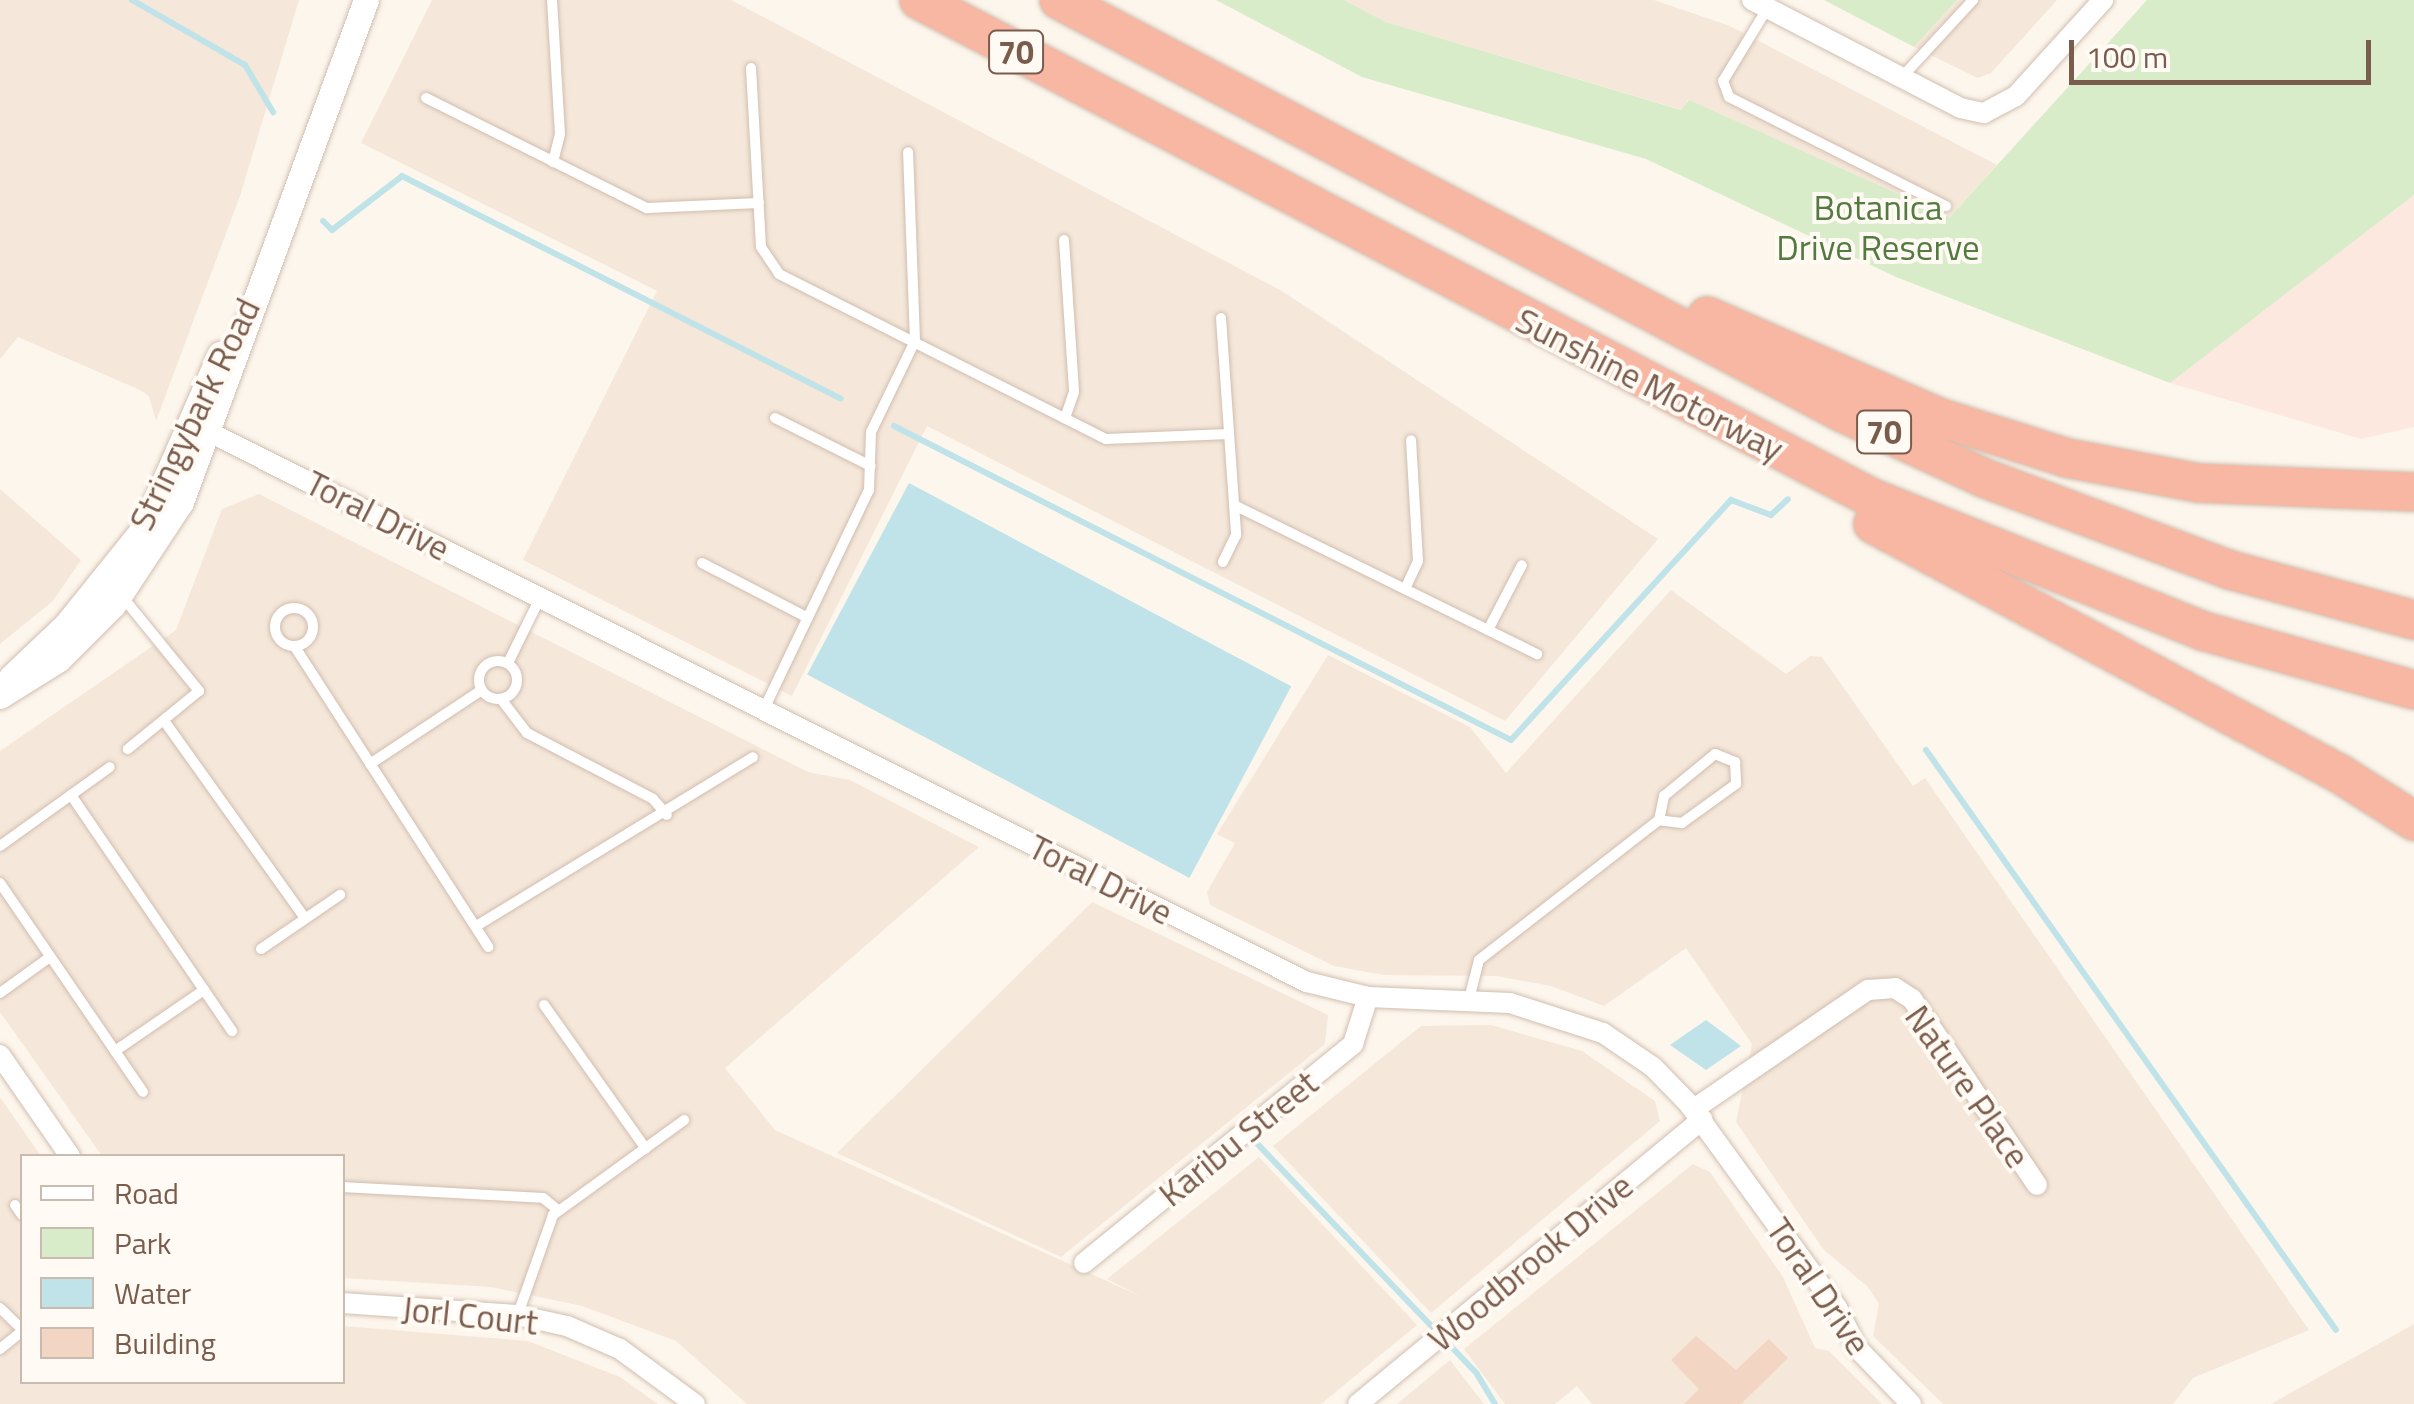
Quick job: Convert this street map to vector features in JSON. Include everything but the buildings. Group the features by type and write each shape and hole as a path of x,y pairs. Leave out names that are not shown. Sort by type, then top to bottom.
{"highway":[{"name":"Sunshine Motorway","path":"919,0 1495,304 1971,542 2203,631 2414,690"},
{"name":"Sunshine Motorway","path":"1060,0 1841,412 1984,478 2230,570 2414,620"},
{"path":"1384,171 1874,390 2002,440 2198,483 2414,492"},
{"path":"1495,304 1809,490 2340,774 2414,821"}],"street":[{"name":"Stringybark Road","path":"0,687 65,626 144,528 199,426 264,270 366,0"},
{"path":"1760,4 1960,108 1994,112 2102,0"},
{"name":"Stringybark Road","path":"0,696 58,658 120,595 180,502 199,426"},
{"name":"Toral Drive","path":"199,426 1307,982 1368,997 1469,999 1544,1010 1603,1033 1654,1067 1698,1114 1837,1308 1858,1348 1910,1404"},
{"name":"Nature Place","path":"1698,1114 1868,990 1895,988 1912,1000 2037,1185"},
{"name":"Karibu Street","path":"1084,1263 1353,1044 1368,997"},
{"path":"0,1055 69,1154"},
{"name":"Woodbrook Drive","path":"1358,1404 1698,1114"},
{"name":"Jorl Court","path":"345,1303 518,1315 620,1349 695,1404"}],"lane":[{"path":"552,0 560,134 553,162"},
{"path":"1902,78 1973,0"},
{"path":"1760,4 1724,81 1730,97 1946,206"},
{"path":"751,68 761,247 770,268 1118,442 1230,434"},
{"path":"426,98 657,211 759,202"},
{"path":"764,708 870,490 872,432 915,341 908,152"},
{"path":"1064,240 1074,392 1066,418"},
{"path":"1221,318 1236,535 1222,562"},
{"path":"775,418 871,466"},
{"path":"1405,589 1418,561 1411,440"},
{"path":"1234,506 1537,654"},
{"path":"702,563 808,618"},
{"path":"1488,630 1522,566"},
{"path":"120,595 198,685 193,701 128,749"},
{"path":"508,663 541,597"},
{"path":"295,647 478,925 488,947"},
{"path":"482,690 484,666 508,663"},
{"path":"501,699 518,680 508,663"},
{"path":"370,764 482,690"},
{"path":"482,690 501,699 527,733 653,799 667,814"},
{"path":"165,722 305,918"},
{"path":"1469,999 1479,960 1659,820 1664,796 1696,765 1715,754 1734,762 1736,784 1722,798 1682,823 1659,820"},
{"path":"478,925 667,814 752,757"},
{"path":"0,846 110,767"},
{"path":"71,795 232,1030"},
{"path":"0,883 142,1092"},
{"path":"260,949 340,895"},
{"path":"0,993 50,957"},
{"path":"115,1051 204,990"},
{"path":"544,1005 646,1149"},
{"path":"518,1315 545,1227 558,1210 684,1120"},
{"path":"345,1187 542,1198 558,1210"},
{"path":"0,1308 20,1330"},
{"path":"0,1350 20,1332"}],"shaded area":[{"path":"0,0 299,0 240,196 156,421 149,396 140,390 18,337 0,359"},
{"path":"432,0 731,0 1282,291 1658,539 1505,721 927,426 792,696 523,560 657,291 361,143"},
{"path":"1344,0 1654,0 1730,26 1997,165 1950,217 1688,100 1682,110 1386,22"},
{"path":"1957,0 2057,0 1991,73 1978,78 1914,47"},
{"path":"2414,195 2414,427 2361,439 2170,383"},
{"path":"0,489 81,560 53,601 0,644"},
{"path":"259,494 808,772 850,780 979,847 725,1068 775,1130 1142,1297 1107,1279 1259,1157 1417,1325 1321,1404 747,1404 676,1341 582,1306 491,1287 345,1278 345,1154 101,1154 0,1012 0,751 176,630 222,509"},
{"path":"1671,590 1786,674 1810,656 1822,657 1913,786 1925,778 2309,1330 2193,1378 2173,1404 1943,1404 1873,1336 1879,1304 1868,1287 1823,1249 1736,1122 1752,1044 1686,948 1604,1006 1551,986 1496,976 1384,975 1334,966 1210,905 1207,892 1235,843 1217,834 1328,655 1470,727 1506,773"},
{"path":"1092,902 1328,1015 1325,1044 1061,1257 837,1153"},
{"path":"1491,1025 1582,1051 1655,1101 1660,1121 1431,1313 1273,1146 1421,1026"},
{"path":"0,1097 40,1154 20,1154 20,1384 345,1384 345,1326 528,1341 620,1377 658,1404 0,1404"},
{"path":"1693,1164 1710,1172 1783,1277 1815,1348 1829,1351 1882,1404 1592,1404 1577,1386 1555,1404 1505,1404 1464,1349"},
{"path":"2414,1324 2414,1404 2271,1404"},
{"path":"1450,1360 1484,1404 1397,1404"}],"green space":[{"name":"Botanica Drive Reserve","path":"1216,0 1344,0 1386,22 1681,110 1689,100 1950,217 2147,0 2414,0 2414,195 2170,383 1896,277 1646,159 1362,77"},
{"path":"1824,0 1957,0 1914,47"}],"water":[{"path":"909,483 1291,686 1189,878 807,675"},
{"path":"1706,1020 1741,1046 1706,1070 1670,1045"}],"waterway":[{"path":"132,0 245,65 273,112"},
{"path":"323,221 332,230 402,176 841,399"},
{"path":"894,426 1511,740 1731,500 1771,515 1788,499"},
{"path":"1926,750 2336,1330"},
{"path":"1247,1133 1477,1374 1495,1404"}]}
